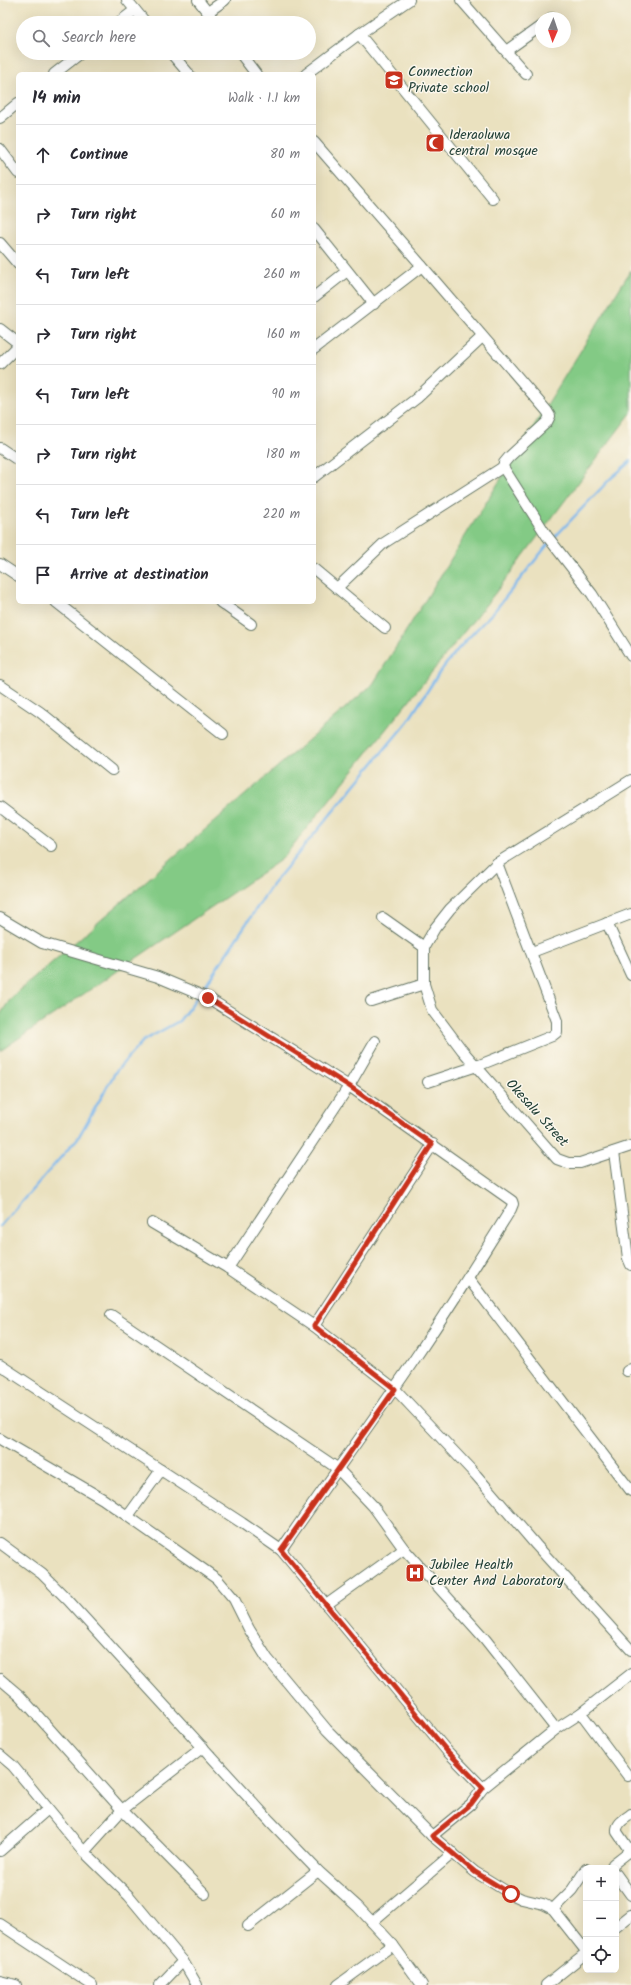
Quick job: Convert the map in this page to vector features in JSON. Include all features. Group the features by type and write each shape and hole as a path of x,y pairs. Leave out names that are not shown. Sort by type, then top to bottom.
{"street":[{"path":"127,0 140,16"},
{"path":"198,0 211,16"},
{"path":"208,12 226,0"},
{"path":"309,72 359,34 409,0"},
{"path":"461,0 526,74"},
{"path":"127,16 135,10"},
{"path":"506,51 535,30"},
{"path":"359,34 493,199"},
{"path":"57,72 72,60"},
{"path":"177,60 186,72"},
{"path":"245,60 254,72"},
{"path":"0,118 16,105"},
{"path":"316,144 482,337 510,367 550,416 543,427 504,462 504,467 547,536 592,594 631,656"},
{"path":"0,149 16,170"},
{"path":"316,232 374,304"},
{"path":"0,243 16,262"},
{"path":"316,348 422,266"},
{"path":"316,295 347,271"},
{"path":"0,329 16,342"},
{"path":"316,475 417,398 482,337"},
{"path":"0,364 16,346"},
{"path":"0,448 16,459"},
{"path":"337,588 384,542 504,467"},
{"path":"0,564 16,575"},
{"path":"316,572 385,628"},
{"path":"59,604 223,734"},
{"path":"223,604 251,624"},
{"path":"0,685 40,712 112,770"},
{"path":"383,918 424,947 435,928 450,909 497,863 631,780"},
{"path":"0,807 51,846"},
{"path":"428,1082 477,1066 552,1036 557,1032 557,1022 532,952 497,863"},
{"path":"532,952 631,914"},
{"path":"0,918 42,943 158,977 208,998 349,1086 509,1198 513,1204 468,1278 395,1389 337,1468 281,1550"},
{"path":"608,923 631,975"},
{"name":"Okesalu Street","path":"424,947 424,984 432,1010 462,1050 557,1159 568,1163 580,1162 631,1146"},
{"path":"371,1001 424,984"},
{"path":"228,1268 349,1086 376,1041"},
{"path":"314,1326 432,1144"},
{"path":"614,1152 628,1258 631,1265"},
{"path":"152,1223 228,1268 314,1326 395,1389 476,1475 536,1545 631,1650"},
{"path":"468,1278 631,1492"},
{"path":"111,1315 337,1468 373,1506 404,1549 485,1639 556,1729"},
{"path":"0,1365 281,1550 447,1751 483,1788"},
{"path":"0,1439 128,1516 217,1579 234,1599 249,1629 267,1658 327,1730 432,1836 475,1872 511,1894 522,1899 543,1904 553,1909 583,1948"},
{"path":"128,1516 161,1470"},
{"path":"0,1543 52,1583 270,1821 318,1871 350,1898 393,1945 422,1985"},
{"path":"326,1605 404,1549"},
{"path":"432,1836 471,1804 483,1788 556,1729 581,1713 631,1674"},
{"path":"0,1679 30,1707 122,1810 205,1894"},
{"path":"581,1713 628,1776"},
{"path":"84,1852 122,1810 203,1747"},
{"path":"0,1755 13,1766 84,1852 129,1896 183,1961 197,1985"},
{"path":"0,1851 48,1809"},
{"path":"613,1865 631,1850 617,1832 617,1828 620,1822 631,1814"},
{"path":"372,1922 453,1853"},
{"path":"248,1926 318,1871"},
{"path":"553,1909 572,1890 583,1874"},
{"path":"619,1878 631,1895"},
{"path":"619,1925 631,1915"},
{"path":"0,1924 92,1985"},
{"path":"338,1985 393,1945"},
{"path":"546,1985 583,1954"},
{"path":"160,1985 183,1961"},
{"path":"0,1981 16,1985"}],"green space":[{"path":"631,270 631,413 496,592 282,859 0,1051 0,1015 11,998 373,684"}],"waterway":[{"path":"553,539 610,479 631,461"},
{"path":"201,992 272,885 408,721 439,673 458,649 496,609 549,543"},
{"path":"0,1226 78,1138 116,1071 143,1041 179,1021 198,996"}],"place":[{"name":"Connection Private school","path":"394,80"},
{"name":"Ideraoluwa central mosque","path":"435,143"},
{"name":"Jubilee Health Center And Laboratory","path":"415,1573"}],"route":[{"path":"208,998 349,1086 432,1144 314,1326 395,1389 337,1468 281,1550 447,1751 483,1788 471,1804 432,1836 475,1872 511,1894"}]}
